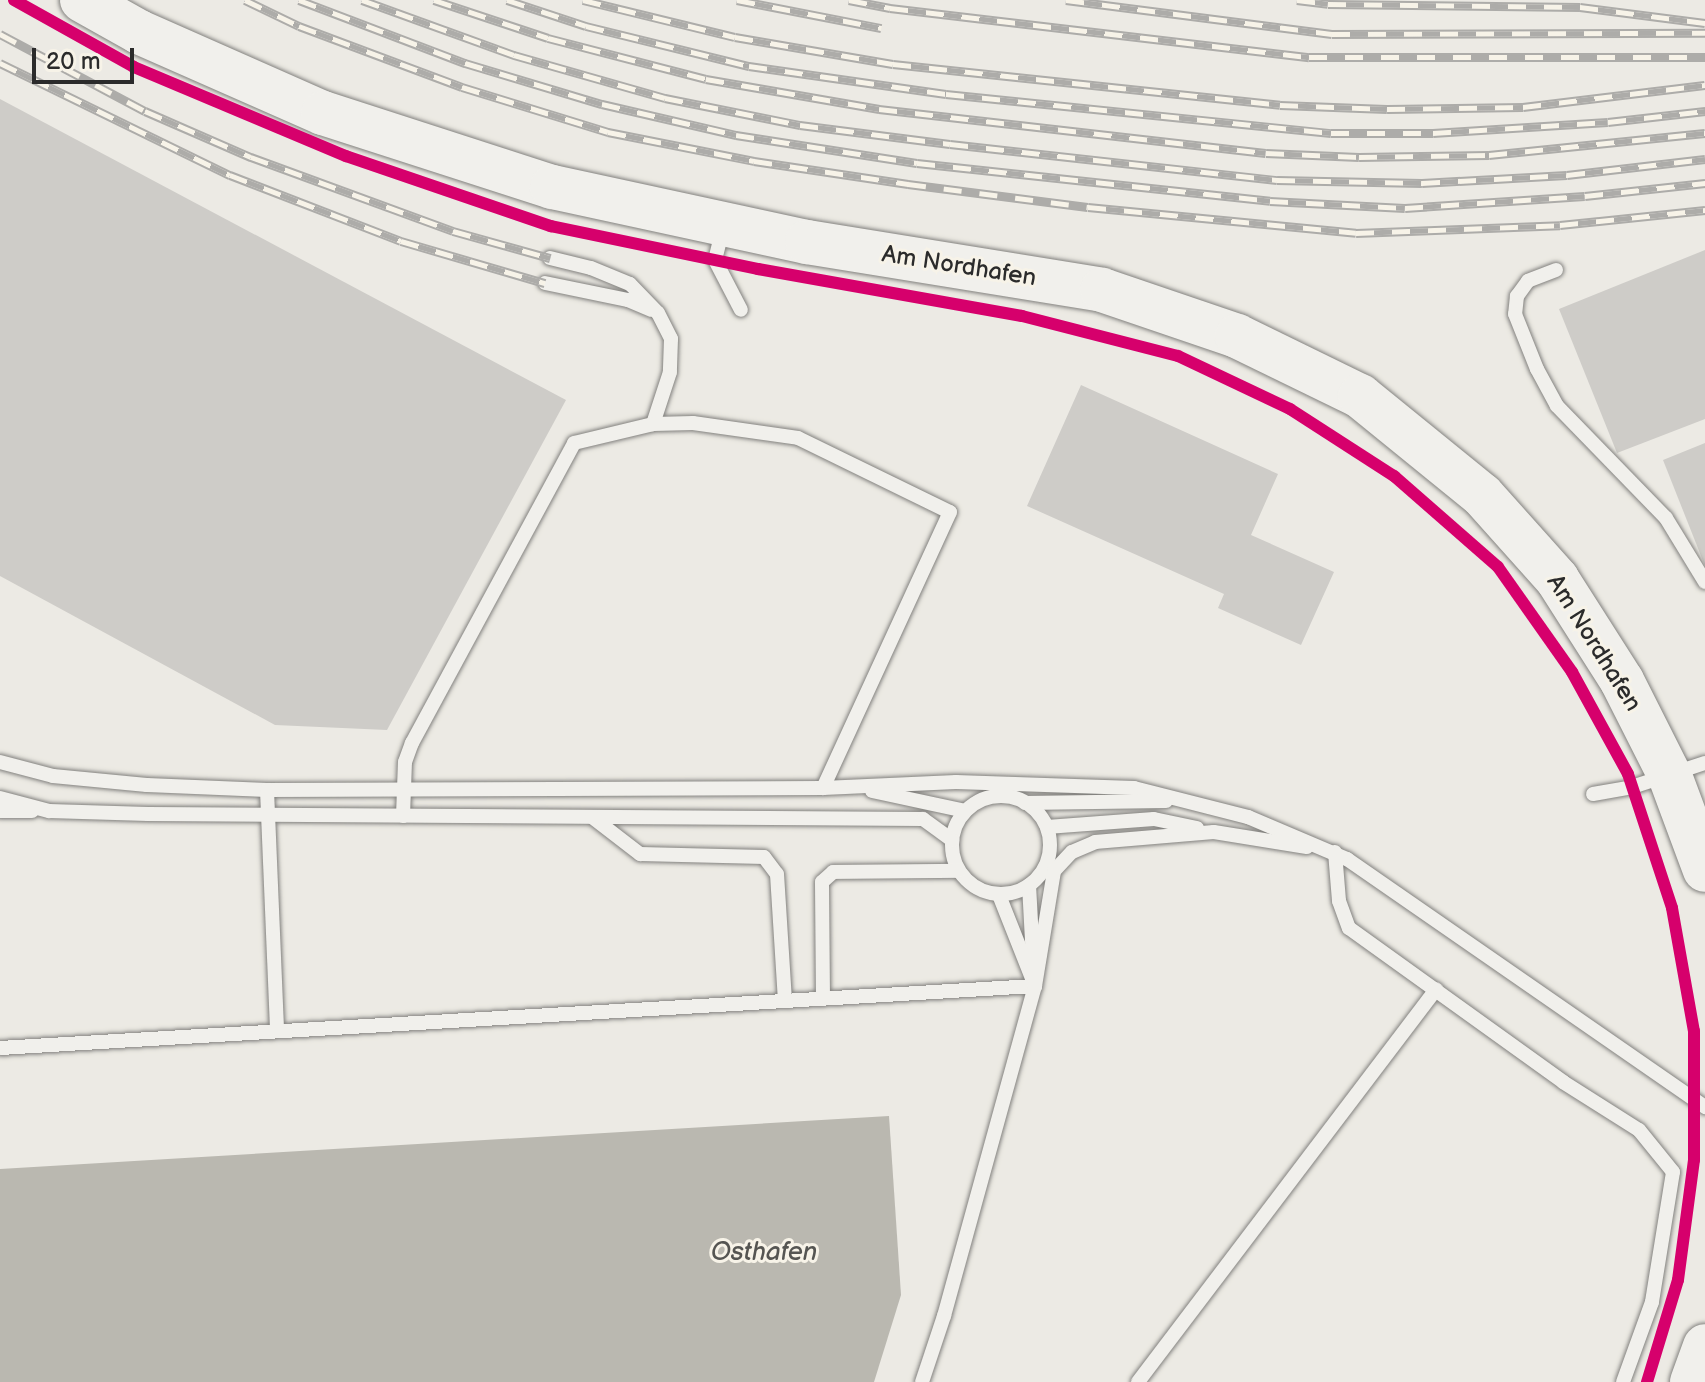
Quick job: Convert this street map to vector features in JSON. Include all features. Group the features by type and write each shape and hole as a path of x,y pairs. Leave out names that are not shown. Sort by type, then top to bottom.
{"main road":[{"name":"Am Nordhafen","path":"82,0 139,32 323,113 552,187 807,242 1102,290 1237,336 1360,396 1482,495 1557,579 1622,681 1688,769 1705,870"},
{"path":"1692,1382 1705,1346"}],"lane":[{"path":"724,224 715,260 741,310"},
{"path":"550,258 591,268 630,284 658,313 671,339 670,372 653,424"},
{"path":"1556,270 1528,281 1517,296 1515,314 1537,369 1557,406 1666,518 1705,582"},
{"path":"545,283 628,300 658,313"},
{"path":"403,816 405,762 412,743 574,443 653,424 693,423 798,438 950,512 823,788"},
{"path":"0,762 53,776 147,785 267,790 823,788 956,782 1134,788 1248,817 1335,852 1705,1107"},
{"path":"1593,794 1688,769"},
{"path":"853,787 965,811"},
{"path":"267,790 277,1031"},
{"path":"1025,803 1047,827 1050,843 1048,859 1041,874 1029,885 999,895 969,883 959,871 952,840 965,811 978,801 994,797 1025,803 1191,801"},
{"path":"0,798 49,811"},
{"path":"0,811 268,816 923,819 952,840"},
{"path":"591,817 640,854 764,857 777,874 785,1001"},
{"path":"1047,827 1154,819 1335,852"},
{"path":"922,1382 1035,986 1054,871 1072,852 1095,842 1214,832"},
{"path":"1335,852 1339,901 1349,928 1563,1082 1639,1130 1673,1172 1652,1302 1623,1382"},
{"path":"823,999 822,882 833,872 959,871"},
{"path":"1029,885 1035,986"},
{"path":"999,895 1035,986"},
{"path":"0,1048 1035,986"},
{"path":"1138,1382 1436,989"}],"water":[{"name":"Osthafen","path":"889,1116 901,1295 874,1382 0,1382 0,1169"}],"building":[{"path":"0,99 566,400 387,730 275,725 0,576"},
{"path":"1705,250 1705,419 1617,453 1559,309"},
{"path":"1081,385 1278,474 1251,535 1334,572 1301,645 1218,608 1224,594 1027,506"},
{"path":"1705,443 1705,566 1663,460"}],"railway":[{"path":"245,0 299,26 462,87 608,132 754,161 908,184 1088,207 1356,233 1560,225 1705,210"},
{"path":"299,0 465,63 602,104 736,135 917,163 1270,201 1405,208 1585,196 1705,183"},
{"path":"362,0 514,55 665,98 800,125 950,144 1277,180 1422,183 1567,175 1705,159"},
{"path":"434,0 548,38 706,79 879,109 1266,153 1359,157 1489,155 1705,133"},
{"path":"507,0 586,26 749,66 946,94 1331,133 1433,133 1608,122 1705,111"},
{"path":"583,0 735,37 893,64 1280,105 1387,109 1523,107 1705,85"},
{"path":"737,0 881,28"},
{"path":"849,0 890,8 1309,57 1705,57"},
{"path":"1066,0 1332,34 1705,33"},
{"path":"1297,0 1328,4 1580,7 1705,23"},
{"path":"0,34 145,111 251,157 453,231 550,258"},
{"path":"0,63 230,175 401,241 545,283"}],"cycle path":[{"path":"14,0 134,67 346,156 551,226 758,269 1022,316 1178,356 1290,409 1394,476 1498,567 1572,672 1628,774 1672,908 1694,1031 1694,1160 1678,1280 1647,1382"}]}
